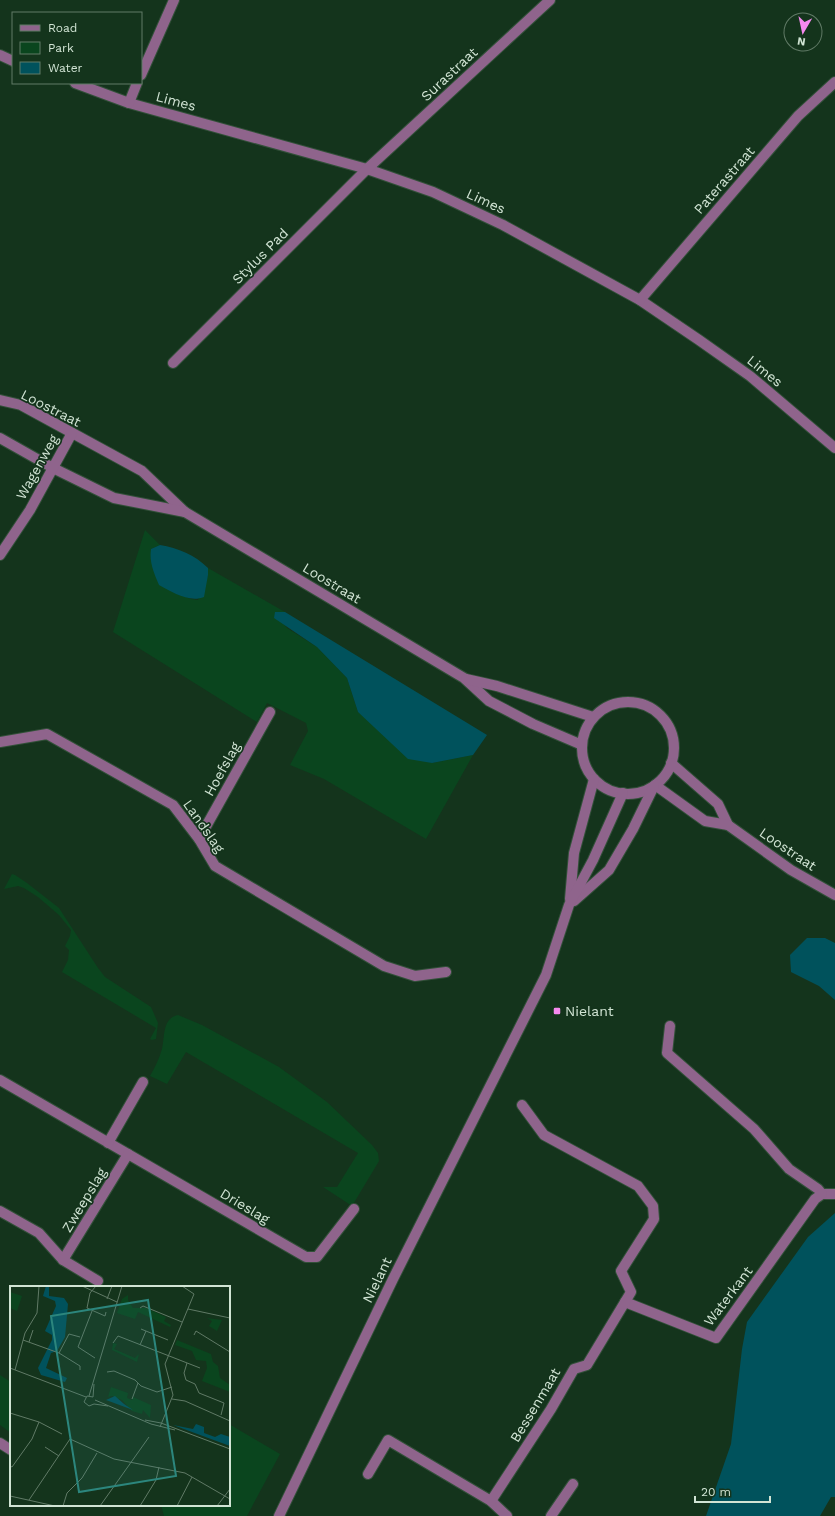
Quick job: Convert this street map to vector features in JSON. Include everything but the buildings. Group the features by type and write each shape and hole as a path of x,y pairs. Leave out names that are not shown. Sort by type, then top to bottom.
{"street":[{"path":"142,73 174,0"},
{"name":"Surastraat","path":"367,169 550,0"},
{"path":"0,55 12,61"},
{"name":"Paterastraat","path":"640,300 798,116 835,82"},
{"name":"Limes","path":"78,84 129,102 367,169 433,192 504,225 640,300 750,376 835,448"},
{"path":"129,102 137,84"},
{"name":"Stylus Pad","path":"173,363 367,169"},
{"name":"Loostraat","path":"0,400 21,405 142,471 186,512 464,678 489,701 533,724 582,746"},
{"name":"Wagenweg","path":"0,556 30,510 72,433"},
{"name":"Loostraat","path":"0,438 53,468 114,498 186,512"},
{"name":"Loostraat","path":"464,678 498,686 593,717"},
{"path":"569,905 609,870 633,829 654,785 664,775 671,763 674,747 672,736 665,721 653,710 638,703 622,702 606,707 593,717 585,730 582,753 586,767 594,779 607,789 622,793 637,793 654,785"},
{"name":"Hoefslag","path":"199,839 270,712"},
{"name":"Landslag","path":"0,742 47,734 173,805 199,839 215,866 384,966 415,976 446,972"},
{"name":"Loostraat","path":"671,763 718,804 728,825"},
{"name":"Nielant","path":"569,905 574,853 594,779"},
{"name":"Loostraat","path":"654,785 704,821 728,825 791,870 835,895"},
{"name":"Nielant","path":"279,1516 393,1279 546,975 569,905 593,860 622,793"},
{"path":"670,1026 667,1053 754,1129 789,1169 818,1189 822,1194 835,1194"},
{"name":"Drieslag","path":"0,1080 306,1257 317,1257 354,1209"},
{"path":"108,1143 143,1082"},
{"name":"Bessenmaat","path":"491,1501 551,1409 574,1369 587,1365 631,1292 622,1271 654,1218 653,1206 638,1186 544,1135 522,1105"},
{"name":"Zweepslag","path":"63,1260 128,1154"},
{"name":"Waterkant","path":"625,1302 716,1338 815,1199 822,1194"},
{"name":"Zweepslag","path":"0,1211 39,1233 63,1260 98,1281"},
{"path":"368,1474 388,1440 491,1501 507,1516"},
{"path":"0,1443 10,1449"},
{"path":"550,1516 573,1484"}],"green space":[{"path":"145,530 160,545 151,549 171,591 191,599 198,600 208,575 208,568 285,612 275,612 287,628 317,647 347,678 358,712 432,763 473,755 426,839 324,779 290,765 308,731 306,723 267,703 257,722 113,632"},
{"path":"12,874 27,883 59,908 105,977 151,1007 158,1023 156,1039 150,1039 156,1028 62,972 68,960 69,950 65,946 71,930 59,915 38,897 24,888 18,886 4,889"},
{"path":"178,1015 202,1025 279,1067 327,1102 372,1145 378,1153 379,1161 352,1206 323,1187 337,1187 358,1153 186,1052 167,1084 150,1076 161,1053 167,1024 169,1020"},
{"path":"0,1375 10,1381 10,1432 0,1425"},
{"path":"230,1425 280,1454 247,1516 164,1516 161,1506 230,1506"}],"water":[{"path":"160,545 186,553 198,559 208,568 204,597 192,599 187,598 159,585 152,567 151,549"},
{"path":"275,612 285,612 487,735 473,755 432,763 408,759 358,712 347,678 317,647 274,618"},
{"path":"807,938 825,938 835,943 835,1000 819,986 791,972 790,955"},
{"path":"835,1213 835,1497 831,1497 820,1516 706,1516 731,1444 742,1349 747,1322 808,1237"}],"place":[{"name":"Nielant","path":"557,1011"}]}
